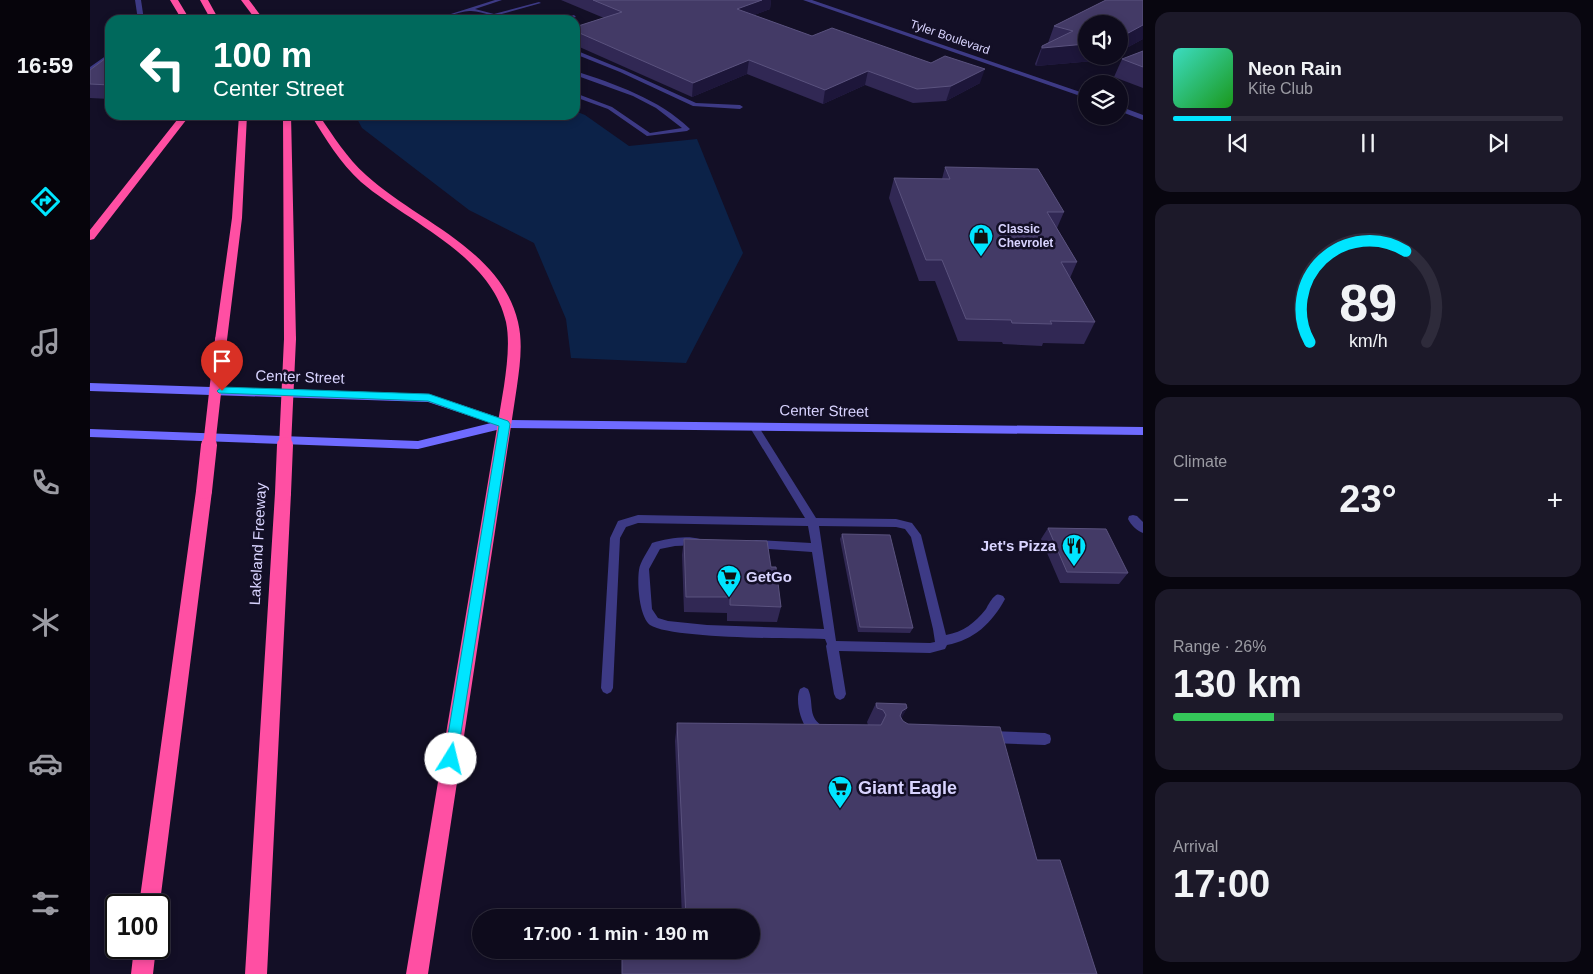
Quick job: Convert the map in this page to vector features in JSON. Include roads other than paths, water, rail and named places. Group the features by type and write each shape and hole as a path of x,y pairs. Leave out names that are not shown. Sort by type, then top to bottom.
{"highway":[{"path":"174,0 183,15"},
{"path":"204,0 213,15"},
{"path":"245,0 256,15"},
{"path":"90,237 182,120"},
{"path":"151,894 237,218 244,120"},
{"name":"Lakeland Freeway","path":"256,974 290,339 287,120"},
{"path":"318,120 336,148 363,178 481,267 501,293 512,321 514,355 505,424 417,974"},
{"path":"142,974 144,959"}],"main road":[{"name":"Center Street","path":"90,386 429,398 505,424"},
{"name":"Center Street","path":"90,433 418,445 505,424 1143,432"}],"street":[{"path":"138,0 142,15"},
{"name":"Tyler Boulevard","path":"806,0 1078,93"},
{"path":"90,70 105,59"},
{"path":"1128,112 1143,118"}],"lane":[{"path":"450,15 500,0"},
{"path":"497,15 539,3"},
{"path":"469,9 490,15"},
{"path":"580,54 695,105 740,107"},
{"path":"580,75 635,95 658,107 688,129 649,135 610,108 580,97"},
{"path":"754,426 813,522 840,694"},
{"path":"607,688 615,538 622,524 638,519 896,524 908,526 916,535 941,645 930,648 832,646"},
{"path":"1134,519 1143,529"},
{"path":"712,542 675,542 656,546 644,569 646,610 654,621 668,626 707,630 830,634"},
{"path":"749,543 817,548"},
{"path":"941,641 958,639 984,622 999,599"},
{"path":"804,693 807,720 818,730 835,732"},
{"path":"977,737 1045,739"}],"water":[{"path":"580,113 629,146 697,139 743,253 686,363 571,358 566,319 534,243 469,210 362,128 358,120 580,120"}],"place":[{"name":"Classic Chevrolet","path":"981,257"},
{"name":"Jet's Pizza","path":"1074,567"},
{"name":"GetGo","path":"729,598"},
{"name":"Giant Eagle","path":"840,809"}]}
